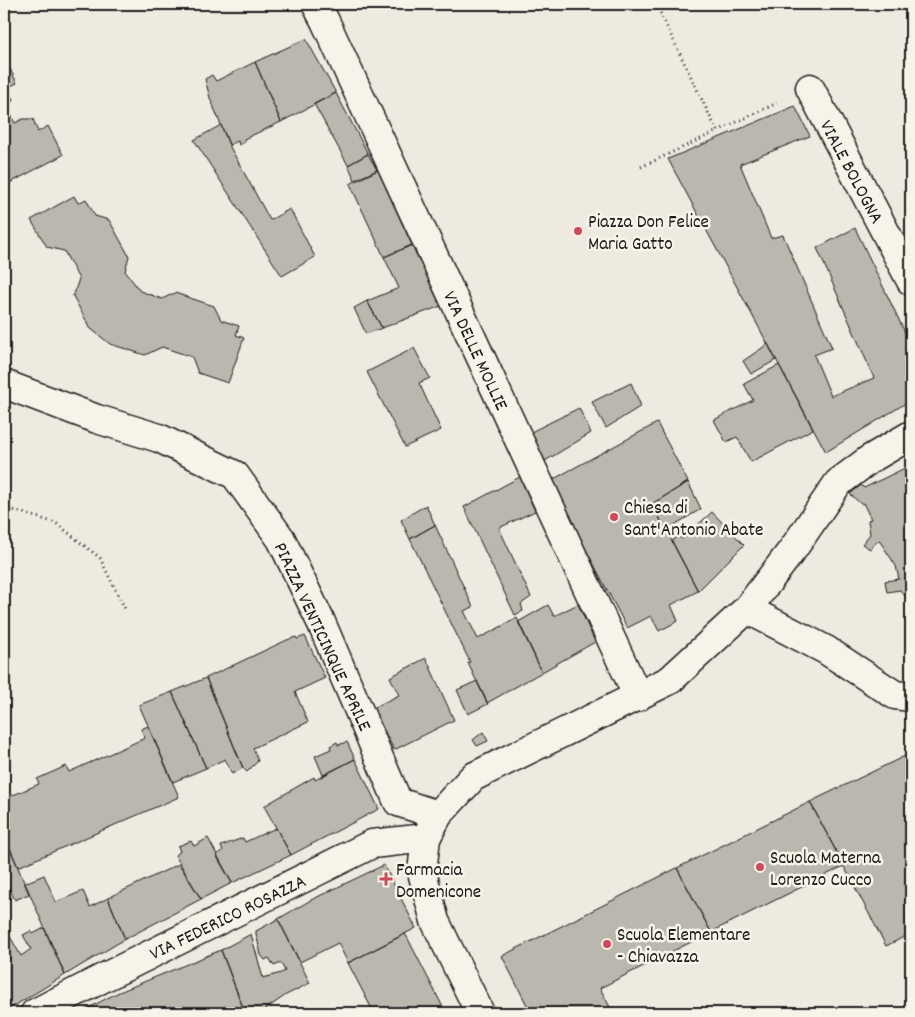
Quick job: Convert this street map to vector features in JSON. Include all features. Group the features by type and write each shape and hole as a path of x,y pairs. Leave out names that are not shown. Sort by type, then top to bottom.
{"street":[{"name":"VIA DELLE MOLLIE","path":"316,4 330,30 638,697"},
{"name":"VIALE BOLOGNA","path":"810,88 911,281"},
{"name":"PIAZZA VENTICINQUE APRILE","path":"4,384 97,419 159,438 235,475 281,539 321,622 398,802 432,827"},
{"path":"480,1013 435,922 428,897 422,872 432,827 473,777 670,680 747,609 793,549 838,483 870,460 911,435"},
{"path":"747,609 826,650 903,696"},
{"name":"VIA FEDERICO ROSAZZA","path":"35,1013 372,844 432,827"}],"path":[{"path":"656,4 717,131"},
{"path":"641,166 810,88"},
{"path":"4,510 13,510 56,523 100,558 126,611"}],"building":[{"path":"903,4 911,4 911,19"},
{"path":"306,39 336,93 281,122 255,62"},
{"path":"4,57 17,83 6,88 13,99 8,109 15,123 23,119 33,119 38,132 48,126 63,155 4,186"},
{"path":"255,62 281,122 244,139 245,142 239,145 238,141 229,145 210,98 205,79 212,75 216,81"},
{"path":"336,93 368,154 348,165 314,104"},
{"path":"795,106 810,136 740,164 771,238 783,235 832,348 814,355 831,396 874,378 817,248 855,228 911,345 911,400 826,452 668,159"},
{"path":"221,125 230,147 270,220 290,209 315,257 282,276 194,140"},
{"path":"368,154 377,170 355,180 348,165"},
{"path":"378,170 412,245 384,257 350,184"},
{"path":"74,196 78,203 86,199 95,216 109,220 129,256 125,271 140,291 162,299 175,293 214,306 221,320 239,326 236,335 244,338 228,383 198,373 192,357 162,347 145,355 110,344 90,328 73,296 79,279 64,251 47,247 31,220"},
{"path":"412,245 441,306 382,328 367,301 399,288 384,257"},
{"path":"367,301 382,328 366,334 354,308"},
{"path":"768,344 776,360 751,374 743,361"},
{"path":"414,348 430,378 419,383 441,430 405,447 367,372"},
{"path":"779,365 813,429 751,462 737,437 726,442 714,420 753,400 744,384"},
{"path":"631,383 641,406 606,428 592,402"},
{"path":"579,408 591,433 545,461 531,432"},
{"name":"Chiesa di Sant'Antonio Abate","path":"657,423 688,482 652,504 698,591 671,605 678,621 659,631 651,616 627,628 550,481"},
{"path":"911,465 911,596 907,598 900,590 887,592 885,581 899,579 896,566 879,540 870,549 862,544 870,534 868,520 871,519 863,503 861,504 850,494 861,485 864,488"},
{"path":"520,477 535,511 499,528 531,597 521,604 523,611 515,615 464,507"},
{"path":"688,482 701,509 666,530 652,504"},
{"path":"426,505 435,525 410,539 401,520"},
{"path":"712,512 744,545 698,591 672,541 678,536 682,539"},
{"path":"435,525 473,607 464,611 478,639 517,618 542,672 487,703 468,663 470,662 410,539"},
{"path":"578,604 595,642 542,672 518,622 548,605 554,616"},
{"path":"305,636 325,678 295,692 308,722 253,748 258,761 247,772 243,768 206,678 287,640"},
{"path":"426,658 454,720 394,750 373,708 399,695 390,677"},
{"path":"206,678 243,768 232,774 225,759 206,768 172,692"},
{"path":"477,681 488,704 468,714 457,690"},
{"path":"172,692 206,768 173,782 139,705"},
{"path":"148,726 179,797 18,867 4,834 4,799 39,784 37,779 66,766 69,772 145,738 141,729"},
{"path":"483,732 488,741 477,746 473,740"},
{"path":"337,742 338,745 347,742 355,759 323,775 315,756 331,749 330,746"},
{"path":"911,753 911,947 906,936 886,946 810,802"},
{"path":"355,759 379,809 291,855 264,806 314,777 315,780"},
{"name":"Scuola Materna Lorenzo Cucco","path":"810,802 844,866 711,932 677,868"},
{"path":"276,828 291,855 232,883 216,855 223,851 221,846 243,838 245,842"},
{"path":"4,834 29,894 15,900 4,878"},
{"path":"208,838 232,883 201,899 175,855 180,852 178,846 191,841 194,846"},
{"path":"179,864 201,899 125,939 108,898"},
{"path":"384,865 416,928 348,963 338,943 300,962 278,919 311,900"},
{"name":"Scuola Elementare - Chiavazza","path":"677,868 711,932 600,988 613,1013 531,1013 502,956"},
{"path":"44,875 56,902 83,891 90,907 108,898 125,939 65,975 25,883"},
{"path":"278,919 310,983 286,995 260,1013 245,1013 221,950 251,934 263,978 285,971 281,963 274,966 269,958 265,960 261,955 256,934 256,931"},
{"path":"4,926 21,956 31,949 23,935 31,931 33,934 44,928 65,975 9,1009 4,1000"},
{"path":"405,934 446,1013 374,1013 348,963"},
{"path":"221,950 245,1013 79,1013 117,993"}],"place":[{"name":"Piazza Don Felice Maria Gatto","path":"578,231"},
{"name":"Chiesa di Sant'Antonio Abate","path":"614,517"},
{"name":"Scuola Materna Lorenzo Cucco","path":"760,867"},
{"name":"Farmacia Domenicone","path":"386,879"},
{"name":"Scuola Elementare - Chiavazza","path":"607,944"}]}
